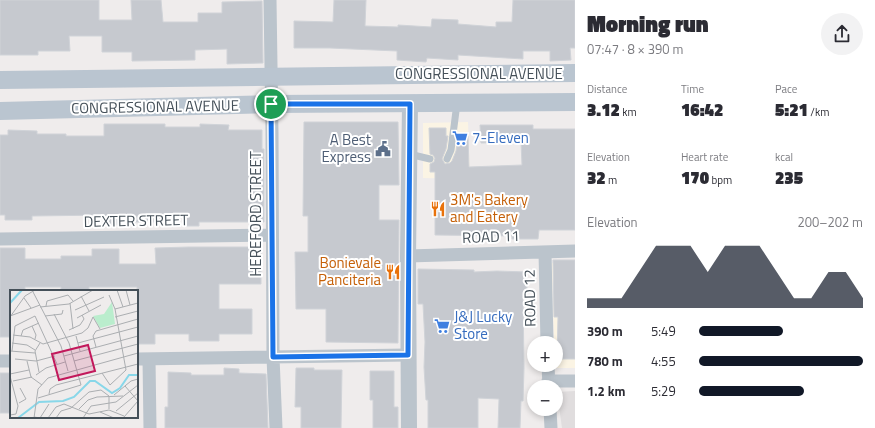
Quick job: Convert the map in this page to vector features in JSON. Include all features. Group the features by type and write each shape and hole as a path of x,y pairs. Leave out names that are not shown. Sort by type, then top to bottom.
{"main road":[{"name":"CONGRESSIONAL AVENUE","path":"0,80 575,73"},
{"name":"CONGRESSIONAL AVENUE","path":"0,111 271,104 457,104 575,102"}],"street":[{"name":"HEREFORD STREET","path":"270,0 273,357 276,428"},
{"path":"409,428 408,256 410,104"},
{"name":"DEXTER STREET","path":"0,239 272,235"},
{"name":"ROAD 11","path":"408,256 575,251"},
{"name":"ROAD 12","path":"545,252 547,336"},
{"path":"150,428 143,359 408,355"},
{"path":"563,382 575,381"},
{"path":"550,416 551,428"}],"lane":[{"path":"447,159 452,150 457,104"},
{"path":"409,154 430,159"}],"shaded area":[{"path":"468,122 470,179 423,178 423,123"},
{"path":"575,261 575,368 563,368 563,336 554,336 552,263"},
{"path":"575,391 575,428 562,428 560,416 563,416 563,392"}],"building":[{"path":"0,0 99,0 99,20 132,20 131,0 161,0 163,22 198,22 198,13 222,13 222,2 262,1 263,63 227,64 227,49 195,50 195,60 132,61 132,52 102,52 102,36 69,36 70,51 38,51 38,55 0,55"},
{"path":"334,0 366,0 365,26 398,27 398,25 431,27 432,19 458,20 458,24 496,27 496,22 512,22 513,0 575,0 575,48 570,48 571,60 550,61 550,51 523,51 523,59 458,55 458,60 427,58 426,62 397,60 397,51 294,48 294,21 333,22"},
{"path":"304,122 398,122 399,185 379,185 379,220 399,220 398,343 326,342 326,309 296,309 295,252 308,252 308,216 303,216"},
{"path":"104,124 165,124 165,127 200,127 200,124 229,125 228,130 262,130 262,149 264,149 264,222 199,222 199,226 185,226 185,215 162,215 162,222 135,222 135,225 104,225 104,215 32,216 32,220 5,220 5,215 0,215 0,135 8,135 8,130 37,131 37,134 66,134 66,136 104,136"},
{"path":"480,125 533,125 533,129 575,129 575,230 539,230 538,239 512,239 512,236 435,235 435,172 430,172 430,164 434,162 435,158 430,154 429,128 446,128 446,136 448,136 446,149 442,159 445,164 452,161 456,151 458,136 468,136 469,167 522,165 521,142 481,143"},
{"path":"261,247 261,284 219,284 219,309 252,309 252,334 219,334 219,341 189,341 189,334 155,334 155,344 138,344 137,287 89,287 89,290 61,290 61,287 25,287 25,290 10,290 10,337 0,337 0,248 25,248 25,259 61,259 61,256 92,256 92,249 119,249 119,264 156,264 155,248"},
{"path":"553,260 575,260 575,359 563,359 563,336 558,336 558,317 554,317"},
{"path":"418,269 474,270 474,272 527,272 527,297 523,297 524,368 520,428 498,428 499,399 478,398 478,428 428,428 428,400 426,400 424,367 425,342 423,304 418,304"},
{"path":"224,368 239,369 239,373 266,374 268,428 165,428 165,407 168,407 168,372 191,373 191,375 224,375"},
{"path":"296,368 314,368 314,370 342,370 341,428 301,428 301,407 295,407"},
{"path":"370,371 394,371 394,407 398,407 398,428 373,428 373,400 370,400"},
{"path":"0,373 10,373 10,413 0,413"}],"place":[{"name":"7-Eleven","path":"460,138"},
{"name":"A Best Express","path":"383,149"},
{"name":"3M's Bakery and Eatery","path":"438,209"},
{"name":"Bonievale Panciteria","path":"393,272"},
{"name":"J&J Lucky Store","path":"442,326"}],"route":[{"path":"271,104 410,104 408,355 273,357 271,104"}]}
